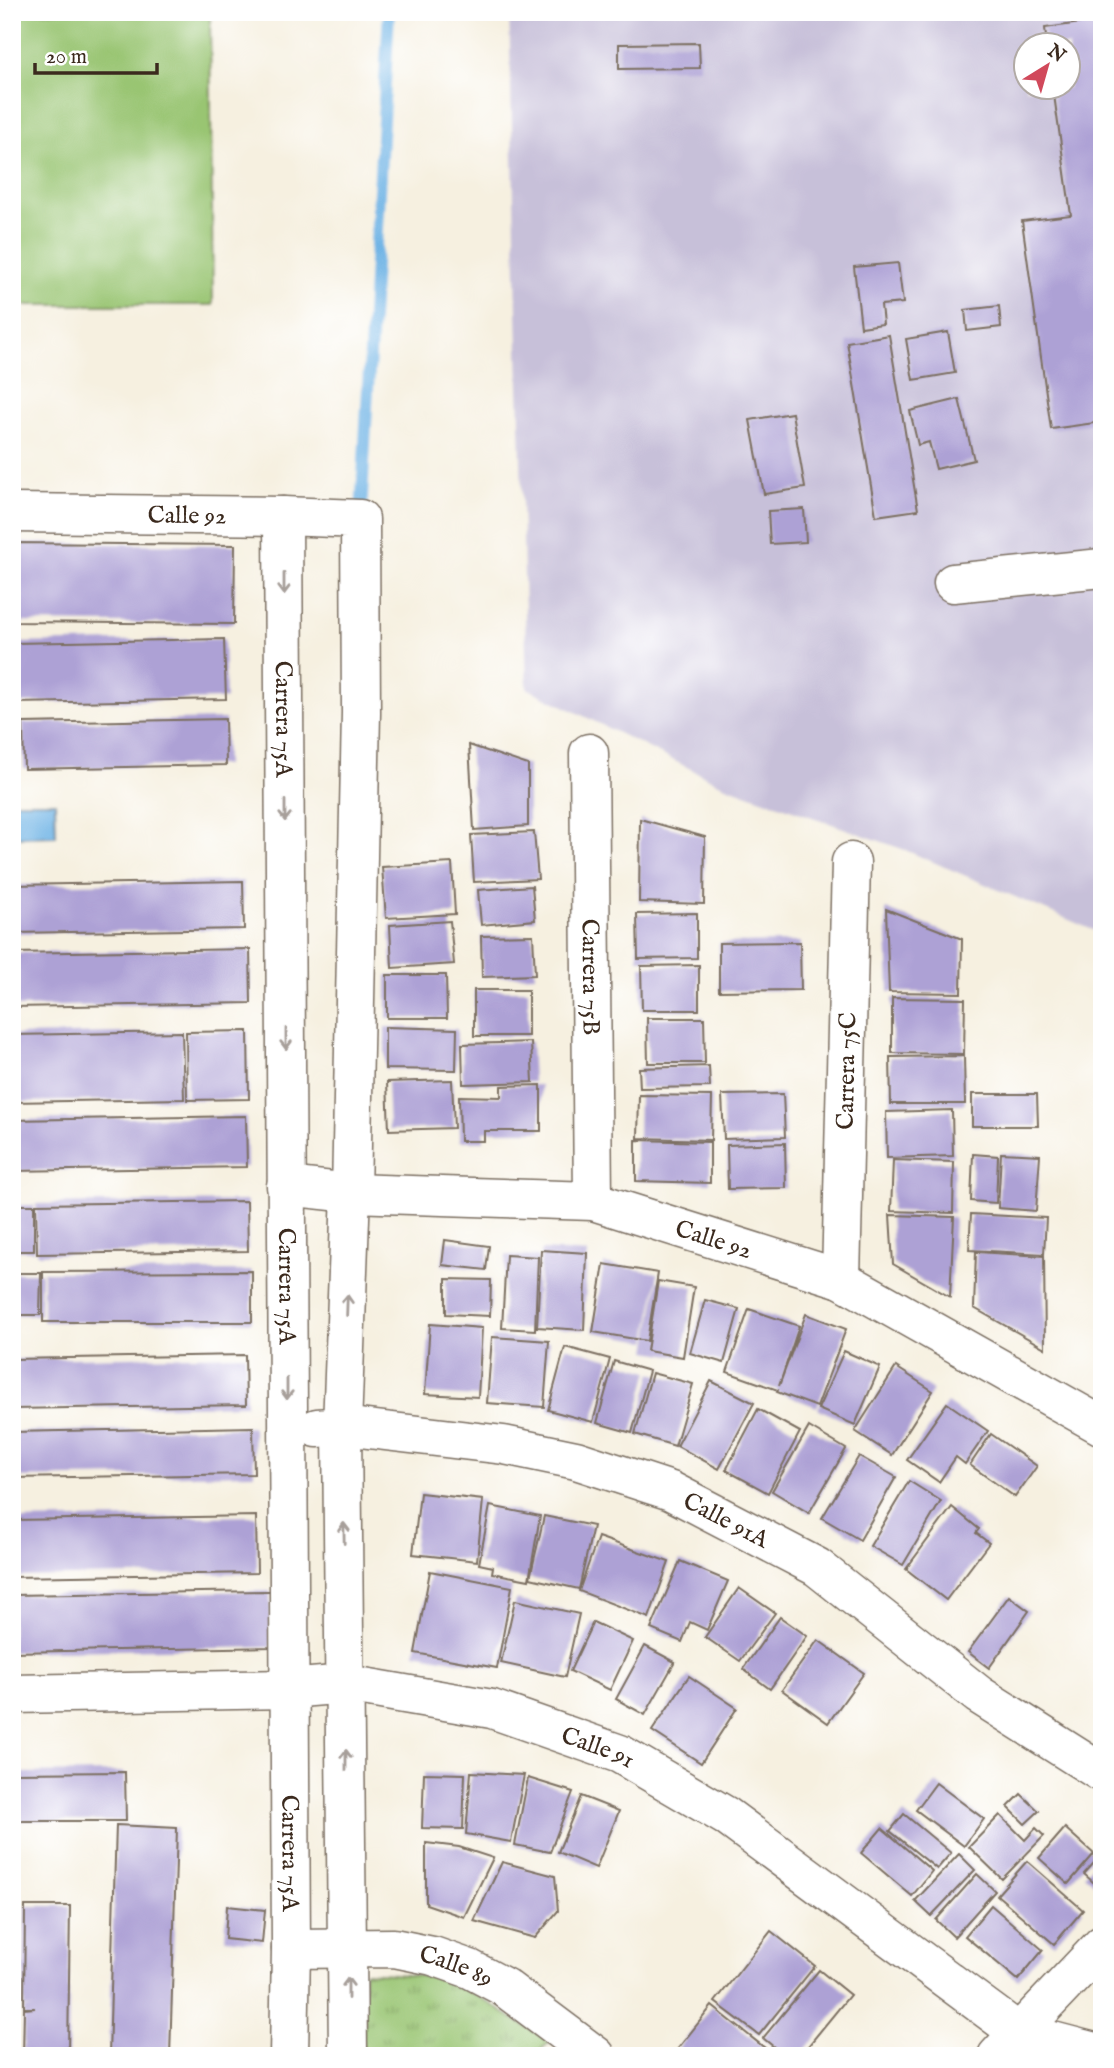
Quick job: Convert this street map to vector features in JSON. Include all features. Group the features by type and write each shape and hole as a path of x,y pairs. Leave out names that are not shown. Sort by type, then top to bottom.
{"street":[{"name":"Calle 92","path":"12,513 360,519 361,727 351,1193"},
{"name":"Carrera 75A","path":"284,516 291,1949 289,2056"},
{"path":"953,583 1102,568"},
{"name":"Carrera 75B","path":"589,753 593,1201"},
{"name":"Carrera 75C","path":"841,1279 851,862"},
{"name":"Calle 92","path":"286,1186 351,1193 593,1201 841,1279 1102,1426"},
{"path":"348,2056 342,1426 351,1193"},
{"name":"Calle 91A","path":"287,1429 342,1426 504,1445 576,1460 671,1490 817,1567 979,1695 1102,1773"},
{"name":"Calle 91","path":"12,1694 288,1689 346,1684 492,1709 620,1754 726,1816 1007,2044 1102,2054"},
{"path":"1007,2044 1102,1945"},
{"name":"Calle 89","path":"291,1949 394,1948 433,1956 470,1969 504,1987 590,2054"}],"shaded area":[{"path":"509,12 1102,12 1102,934 905,850 723,785 527,688"}],"green space":[{"path":"12,12 210,12 213,305 12,305"},
{"path":"364,1972 435,1977 476,1995 550,2042 533,2056 362,2056"}],"water":[{"path":"12,802 55,802 56,836 12,837"}],"building":[{"path":"1102,20 1102,422 1051,429 1022,221 1071,215 1055,102 1082,102 1082,32 1045,32 1045,28"},
{"path":"699,43 700,68 619,69 619,44"},
{"path":"898,263 903,303 881,305 883,324 861,327 854,267"},
{"path":"999,306 1001,327 967,331 965,310"},
{"path":"948,332 955,373 913,380 906,339"},
{"path":"889,335 918,510 876,516 847,342"},
{"path":"959,399 974,460 936,469 929,442 918,445 910,411"},
{"path":"792,413 805,488 764,494 750,420"},
{"path":"804,509 806,542 770,544 768,511"},
{"path":"12,543 235,545 234,624 12,622"},
{"path":"224,639 226,699 16,703 14,643"},
{"path":"225,719 226,765 24,769 23,723"},
{"path":"469,745 528,765 528,826 474,830"},
{"path":"640,819 705,837 704,904 639,902"},
{"path":"534,832 538,879 474,882 471,835"},
{"path":"452,863 455,914 386,918 382,867"},
{"path":"243,881 244,929 12,933 12,885"},
{"path":"532,886 535,920 481,925 478,890"},
{"path":"886,909 962,939 961,993 889,992"},
{"path":"697,913 697,958 638,959 637,914"},
{"path":"450,921 454,964 392,968 390,925"},
{"path":"533,935 535,975 482,977 481,936"},
{"path":"800,942 801,990 719,991 719,943"},
{"path":"250,949 251,1003 12,1007 12,953"},
{"path":"699,965 699,1010 642,1010 641,966"},
{"path":"387,975 446,975 447,1018 387,1018"},
{"path":"474,990 528,990 528,1036 474,1036"},
{"path":"892,998 965,999 964,1054 892,1053"},
{"path":"647,1018 704,1018 705,1063 648,1063"},
{"path":"385,1027 457,1029 456,1070 385,1069"},
{"path":"248,1031 249,1099 187,1100 186,1032"},
{"path":"182,1032 184,1099 12,1102 12,1035"},
{"path":"531,1042 533,1082 463,1084 462,1044"},
{"path":"964,1056 965,1104 891,1104 890,1057"},
{"path":"709,1066 710,1087 640,1088 639,1068"},
{"path":"452,1080 454,1128 389,1130 387,1082"},
{"path":"541,1085 541,1131 484,1131 484,1141 460,1141 459,1096 501,1097 501,1086"},
{"path":"783,1094 785,1137 724,1139 722,1095"},
{"path":"972,1094 1037,1094 1038,1126 972,1126"},
{"path":"639,1095 712,1096 711,1140 638,1138"},
{"path":"952,1110 953,1156 887,1158 886,1112"},
{"path":"246,1116 247,1167 12,1171 12,1120"},
{"path":"636,1140 710,1142 710,1183 636,1181"},
{"path":"785,1143 786,1188 728,1189 727,1145"},
{"path":"1001,1153 1040,1155 1036,1211 998,1208"},
{"path":"973,1154 998,1156 996,1203 971,1201"},
{"path":"893,1160 954,1162 953,1213 891,1211"},
{"path":"247,1201 248,1251 37,1254 36,1204"},
{"path":"12,1205 34,1205 34,1251 12,1251"},
{"path":"971,1214 1046,1218 1044,1254 969,1250"},
{"path":"890,1215 954,1217 950,1297 893,1264"},
{"path":"445,1240 489,1246 486,1270 442,1265"},
{"path":"541,1250 587,1253 584,1330 537,1327"},
{"path":"976,1252 1044,1256 1045,1348 974,1308"},
{"path":"506,1255 538,1257 535,1330 502,1328"},
{"path":"604,1264 658,1273 647,1341 593,1332"},
{"path":"252,1271 252,1322 43,1322 43,1272"},
{"path":"12,1273 41,1273 40,1315 12,1315"},
{"path":"446,1279 491,1280 490,1316 446,1314"},
{"path":"658,1281 694,1287 683,1357 647,1351"},
{"path":"705,1300 739,1309 724,1363 690,1353"},
{"path":"749,1309 799,1326 779,1386 806,1314 846,1329 817,1407 727,1372"},
{"path":"430,1324 482,1328 478,1397 425,1394"},
{"path":"492,1337 549,1341 544,1407 487,1403"},
{"path":"565,1347 610,1359 593,1422 548,1410"},
{"path":"844,1351 880,1367 855,1425 818,1409"},
{"path":"245,1355 246,1405 12,1409 12,1359"},
{"path":"614,1361 649,1371 632,1433 597,1423"},
{"path":"896,1367 933,1391 892,1455 855,1431"},
{"path":"652,1373 693,1384 675,1446 635,1434"},
{"path":"711,1381 754,1403 719,1469 677,1446"},
{"path":"947,1403 988,1431 965,1464 956,1457 939,1482 907,1460"},
{"path":"758,1409 800,1432 768,1493 726,1470"},
{"path":"253,1427 254,1474 12,1478 12,1432"},
{"path":"809,1427 846,1449 809,1513 772,1491"},
{"path":"991,1434 1037,1466 1015,1497 970,1465"},
{"path":"859,1456 896,1477 860,1540 822,1518"},
{"path":"909,1481 941,1501 903,1565 870,1546"},
{"path":"420,1493 483,1500 477,1561 413,1554"},
{"path":"490,1506 540,1516 529,1580 492,1573 493,1567 479,1564"},
{"path":"952,1507 979,1529 976,1533 989,1543 946,1600 906,1569"},
{"path":"256,1516 257,1573 12,1577 12,1520"},
{"path":"544,1516 593,1526 579,1589 530,1578"},
{"path":"598,1537 669,1562 649,1618 579,1591"},
{"path":"680,1561 728,1581 707,1630 690,1622 682,1642 651,1629"},
{"path":"430,1571 512,1587 497,1668 415,1653"},
{"path":"739,1588 775,1613 740,1661 705,1637"},
{"path":"270,1591 271,1647 12,1652 12,1595"},
{"path":"1009,1596 1029,1611 989,1668 968,1652"},
{"path":"515,1600 579,1614 565,1677 501,1663"},
{"path":"780,1617 807,1636 770,1689 743,1669"},
{"path":"593,1622 633,1641 610,1690 570,1671"},
{"path":"818,1640 864,1673 828,1723 782,1690"},
{"path":"645,1646 675,1662 645,1715 616,1699"},
{"path":"689,1676 737,1708 701,1763 652,1731"},
{"path":"125,1772 126,1821 12,1821 12,1773"},
{"path":"471,1772 524,1775 511,1842 466,1834"},
{"path":"424,1773 465,1774 463,1829 422,1828"},
{"path":"528,1778 573,1792 550,1852 515,1845"},
{"path":"936,1783 984,1819 964,1846 916,1810"},
{"path":"1021,1794 1039,1811 1025,1824 1008,1807"},
{"path":"581,1796 619,1811 596,1868 558,1852"},
{"path":"904,1814 951,1853 937,1869 890,1831"},
{"path":"1000,1815 1025,1840 1036,1828 1044,1836 1002,1879 969,1847"},
{"path":"116,1825 177,1828 170,2056 109,2056"},
{"path":"882,1828 932,1871 912,1896 861,1853"},
{"path":"1065,1828 1094,1854 1068,1884 1039,1858"},
{"path":"426,1843 459,1847 493,1858 464,1917 426,1904"},
{"path":"959,1854 975,1870 931,1916 915,1901"},
{"path":"1102,1854 1102,1890 1084,1874"},
{"path":"1027,1861 1083,1910 1054,1944 997,1895"},
{"path":"502,1862 555,1876 558,1911 535,1938 474,1921"},
{"path":"977,1874 995,1891 954,1937 936,1920"},
{"path":"991,1905 1043,1950 1018,1980 965,1936"},
{"path":"25,1906 70,1906 68,2056 23,2056 24,2009 35,2008 24,2008"},
{"path":"227,1906 265,1910 262,1943 225,1939"},
{"path":"771,1931 815,1966 759,2035 715,2002"},
{"path":"819,1970 850,1995 800,2056 785,2056 763,2038"},
{"path":"712,2006 775,2056 672,2056"}],"waterway":[{"path":"361,515 389,12"}]}
